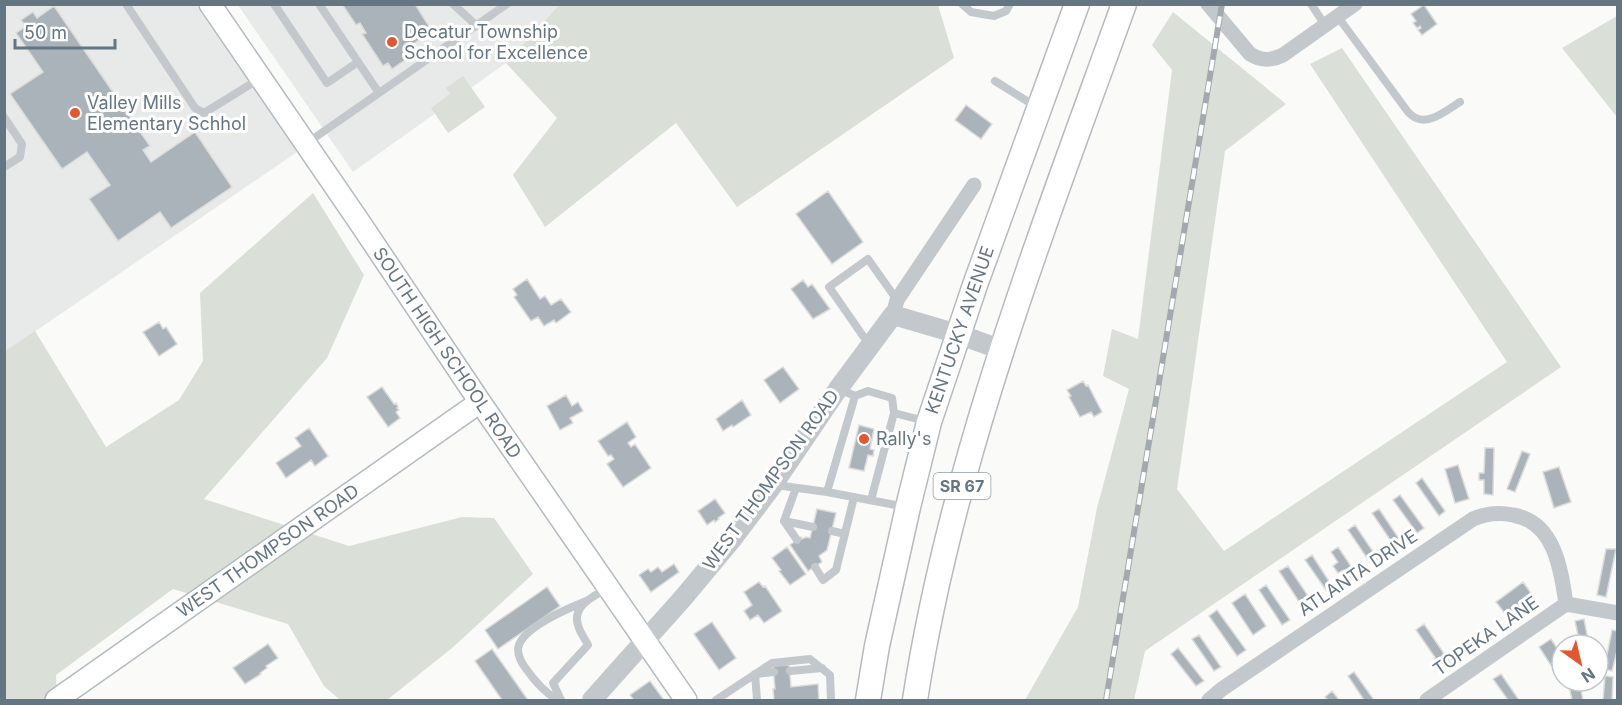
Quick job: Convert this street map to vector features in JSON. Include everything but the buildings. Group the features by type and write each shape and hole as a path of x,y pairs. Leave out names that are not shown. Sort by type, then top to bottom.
{"main road":[{"name":"SOUTH HIGH SCHOOL ROAD","path":"210,4 480,402 686,700"},
{"name":"SR 67","path":"915,700 946,545 979,425 1038,244 1125,4"},
{"name":"KENTUCKY AVENUE","path":"868,700 908,507 929,422 958,334 1076,5"},
{"name":"WEST THOMPSON ROAD","path":"56,700 480,402"},
{"path":"878,646 885,670 881,700"}],"street":[{"path":"1208,4 1250,54 1265,60 1283,55 1355,4"},
{"name":"WEST THOMPSON ROAD","path":"592,700 712,563 846,392 870,346 974,185"},
{"path":"895,307 1002,350"},
{"name":"ATLANTA DRIVE","path":"1209,700 1473,519 1491,513 1521,516 1538,526 1546,535 1556,554 1566,604"},
{"path":"1566,604 1617,613"},
{"name":"TOPEKA LANE","path":"1427,700 1566,604"}],"lane":[{"path":"126,4 195,108 204,113 261,78"},
{"path":"274,4 327,83 358,62"},
{"path":"319,4 379,93"},
{"path":"453,4 477,26"},
{"path":"493,4 493,14"},
{"path":"305,144 507,4"},
{"path":"962,4 971,12 994,16 1006,11 1010,4"},
{"path":"1311,4 1332,21 1416,119 1434,118 1460,102"},
{"path":"995,81 1039,108"},
{"path":"4,117 22,144 20,157 4,167"},
{"path":"870,346 829,287 868,259 895,307"},
{"path":"827,492 846,392 868,391 892,398 894,413 871,500"},
{"path":"894,413 929,422"},
{"path":"773,485 908,507"},
{"path":"784,521 796,488"},
{"path":"815,567 823,580 836,570 854,497"},
{"path":"784,521 813,527"},
{"path":"784,521 797,540"},
{"path":"832,531 845,534"},
{"path":"559,700 537,685 520,660 518,646 533,628 561,611 586,601 608,588"},
{"path":"559,700 553,682 588,645 578,627 576,618 586,601"},
{"path":"716,700 772,663 810,659 830,675 831,700"},
{"path":"789,671 822,668"},
{"path":"755,674 774,672"},
{"path":"755,674 757,700"}],"shaded area":[{"path":"5,5 196,5 297,152 5,352"},
{"path":"238,5 559,5 506,63 353,172"},
{"path":"559,5 938,5 954,58 737,207 676,123 545,227 513,175 557,118 506,63"},
{"path":"1173,12 1286,104 1225,151 1177,489 1224,551 1507,362 1310,64 1342,48 1561,367 1145,651 1134,700 1025,700 1078,607 1097,508 1129,389 1103,376 1112,329 1138,339 1172,70 1152,45"},
{"path":"1617,16 1617,117 1562,48"},
{"path":"463,76 485,107 448,133 431,108 450,94 446,88"},
{"path":"313,193 364,275 327,358 204,499 349,546 462,517 494,518 533,574 452,648 387,700 340,700 324,686 288,624 173,589 56,675 57,700 5,700 4,352 35,331 106,447 179,400 203,361 200,293"}],"railway":[{"path":"1106,700 1222,4"}],"place":[{"name":"Decatur Township School for Excellence","path":"392,42"},
{"name":"Valley Mills Elementary Schhol","path":"75,113"},
{"name":"Rally's","path":"864,439"}]}
